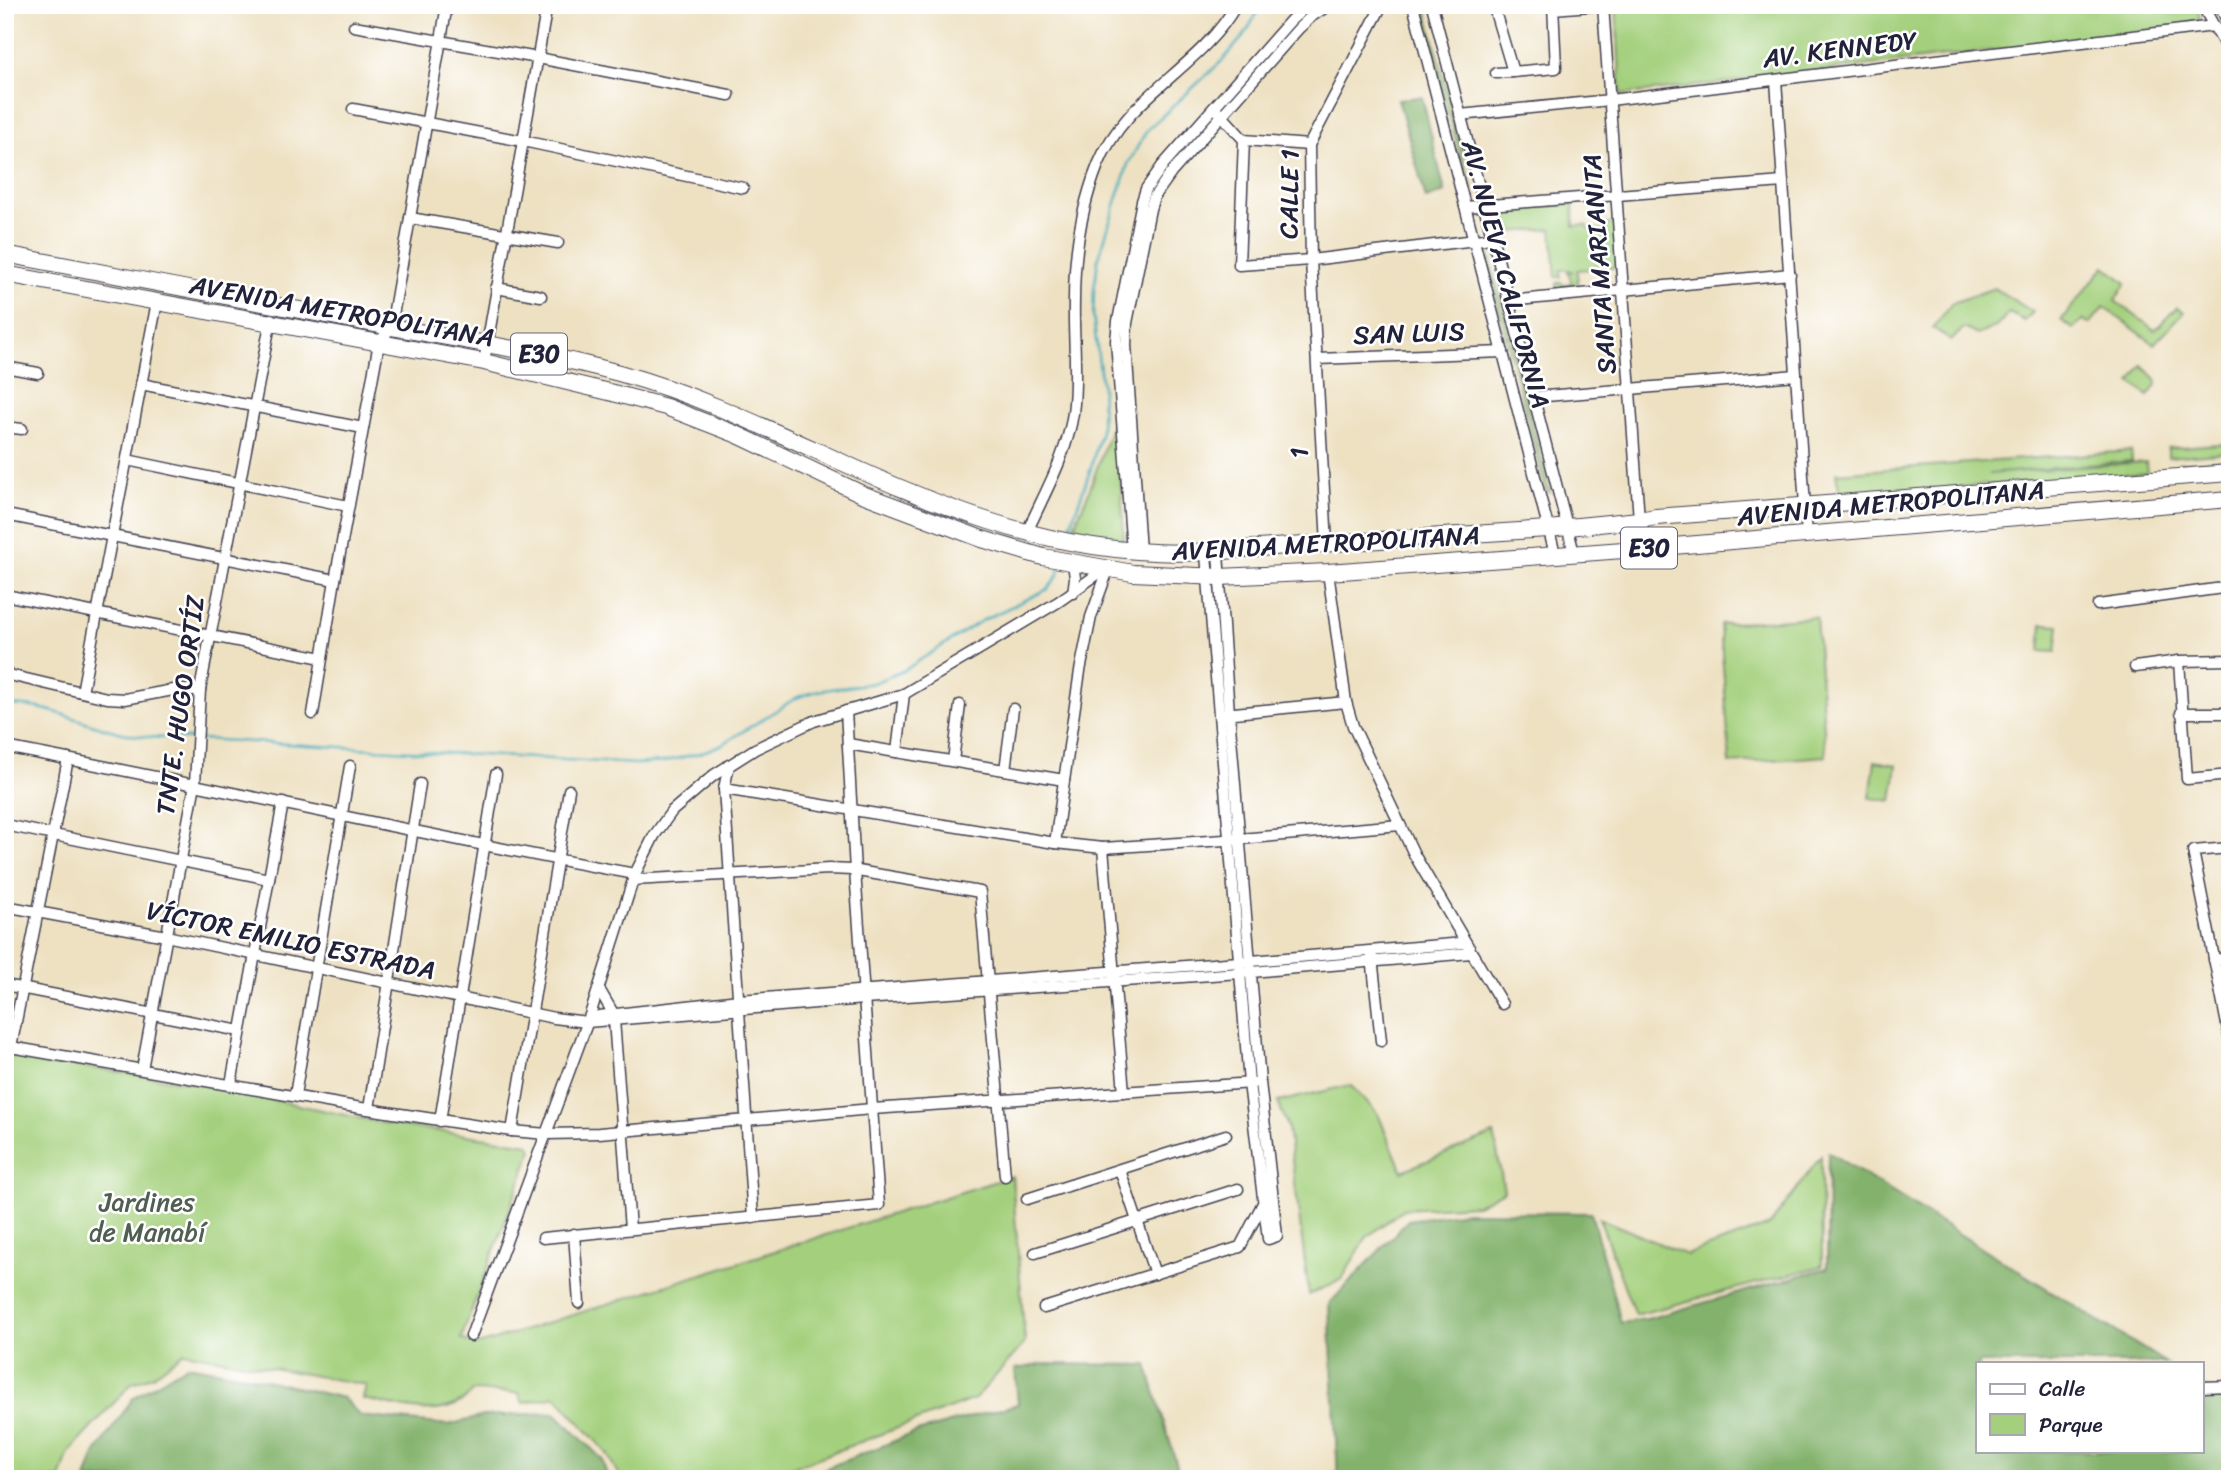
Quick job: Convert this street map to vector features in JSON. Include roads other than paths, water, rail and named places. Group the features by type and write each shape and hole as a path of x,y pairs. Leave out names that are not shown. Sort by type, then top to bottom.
{"highway":[{"name":"E30","path":"5,254 487,344 615,372 666,386 890,483 988,521 1073,543 1136,551 1212,553 1639,520"},
{"name":"AVENIDA METROPOLITANA","path":"5,274 484,362 666,407 738,435 901,510 982,539 1070,563 1106,570 1174,577 1328,572 2230,499"},
{"path":"768,450 776,432"},
{"name":"AVENIDA METROPOLITANA","path":"1639,520 2230,473"}],"street":[{"path":"313,713 379,343 391,327 447,5"},
{"path":"484,362 547,5"},
{"path":"1027,532 1062,453 1072,415 1076,260 1085,207 1097,168 1113,136 1129,114 1209,41 1236,5"},
{"path":"1136,551 1125,362 1126,331 1154,197 1218,111 1291,20 1308,5"},
{"path":"1218,111 1299,27 1329,5"},
{"name":"CALLE 1","path":"1317,359 1311,261 1310,145 1382,5"},
{"name":"AV. NUEVA CALIFORNIA","path":"1413,5 1555,554"},
{"name":"AV. NUEVA CALIFORNIA","path":"1432,5 1574,553"},
{"path":"1493,5 1513,72"},
{"path":"1496,73 1556,68 1553,7 1603,5"},
{"name":"SANTA MARIANITA","path":"1603,5 1639,520 1650,548"},
{"path":"2202,5 2214,26 2230,43"},
{"path":"2219,5 2230,25"},
{"path":"354,26 729,95"},
{"name":"AV. KENNEDY","path":"1460,115 1610,100 2214,26"},
{"path":"2225,35 2230,54"},
{"path":"1776,79 1807,535"},
{"path":"353,109 523,141 743,188"},
{"path":"1218,111 1244,140 1310,145"},
{"path":"1244,140 1239,265 1311,261 1492,238"},
{"path":"1465,207 1783,182"},
{"path":"410,218 558,243"},
{"path":"1509,301 1790,274"},
{"path":"496,288 541,296"},
{"path":"82,692 157,302"},
{"name":"TNTE. HUGO ORTÍZ","path":"142,1069 195,781 200,690 274,306"},
{"name":"SAN LUIS","path":"1317,359 1503,352"},
{"name":"1","path":"1317,359 1327,544"},
{"path":"5,368 38,373"},
{"path":"1534,397 1797,375"},
{"path":"141,384 363,428"},
{"path":"5,427 22,429"},
{"path":"127,460 348,506"},
{"path":"11,516 335,580"},
{"path":"1212,553 1223,714 1227,839 1245,967"},
{"path":"1070,563 1075,578 1073,593"},
{"path":"471,1336 588,1020 634,877 654,836 672,811 698,787 729,765 791,730 904,694 1073,593 1106,570"},
{"path":"1055,844 1084,647 1106,570"},
{"path":"1328,572 1346,702 1359,741 1400,825 1464,943 1502,1004"},
{"path":"2098,604 2230,587"},
{"path":"5,594 322,657"},
{"path":"2135,667 2179,661 2230,660"},
{"path":"2179,661 2187,779 2230,775"},
{"path":"5,674 107,698 125,699 173,690 200,690"},
{"path":"897,752 904,694"},
{"path":"1223,714 1346,702"},
{"path":"953,761 960,705"},
{"path":"1005,770 1013,709"},
{"path":"543,1238 879,1206 846,711"},
{"path":"2181,713 2230,713"},
{"path":"1223,714 1240,839 1245,967 1262,1204 1268,1239 1276,1236 1254,1082"},
{"path":"848,744 1064,780"},
{"path":"5,747 195,781 413,832 634,877 829,869 980,892 1005,1176"},
{"path":"68,759 23,988 8,1047 440,1121 547,1134 1254,1082"},
{"path":"295,1095 350,765"},
{"path":"729,765 724,789 753,1218"},
{"path":"440,1121 496,774"},
{"path":"369,1109 420,784"},
{"path":"724,789 1055,844 1103,848 1400,825"},
{"path":"512,1131 569,790"},
{"path":"231,1084 283,803"},
{"path":"5,825 269,879"},
{"path":"1103,848 1124,1092"},
{"path":"2230,848 2193,851 2230,1040"},
{"name":"VÍCTOR EMILIO ESTRADA","path":"5,906 166,936 567,1020 1372,956"},
{"path":"1372,956 1464,943"},
{"path":"1372,956 1471,953"},
{"path":"1372,956 1381,1041"},
{"path":"2214,960 2230,958"},
{"path":"5,985 240,1031"},
{"path":"599,989 614,1016 630,1229"},
{"path":"1027,1199 1226,1135"},
{"path":"1120,1170 1155,1274"},
{"path":"1035,1253 1238,1189"},
{"path":"1044,1308 1240,1247 1262,1204"},
{"path":"574,1234 579,1303"},
{"path":"2204,1387 2230,1386"}],"waterway":[{"path":"1067,535 1101,431 1102,387 1093,316 1094,290 1098,260 1128,164 1147,130 1224,59 1246,33 1261,5"},
{"path":"200,739 637,764 663,762 723,744 796,698 817,691 873,683 903,671 981,621 1048,589 1058,575 1061,565"},
{"path":"5,706 52,711 136,736 194,739"}],"park label":[{"name":"Jardines de Manabí","path":"147,1217"}]}
